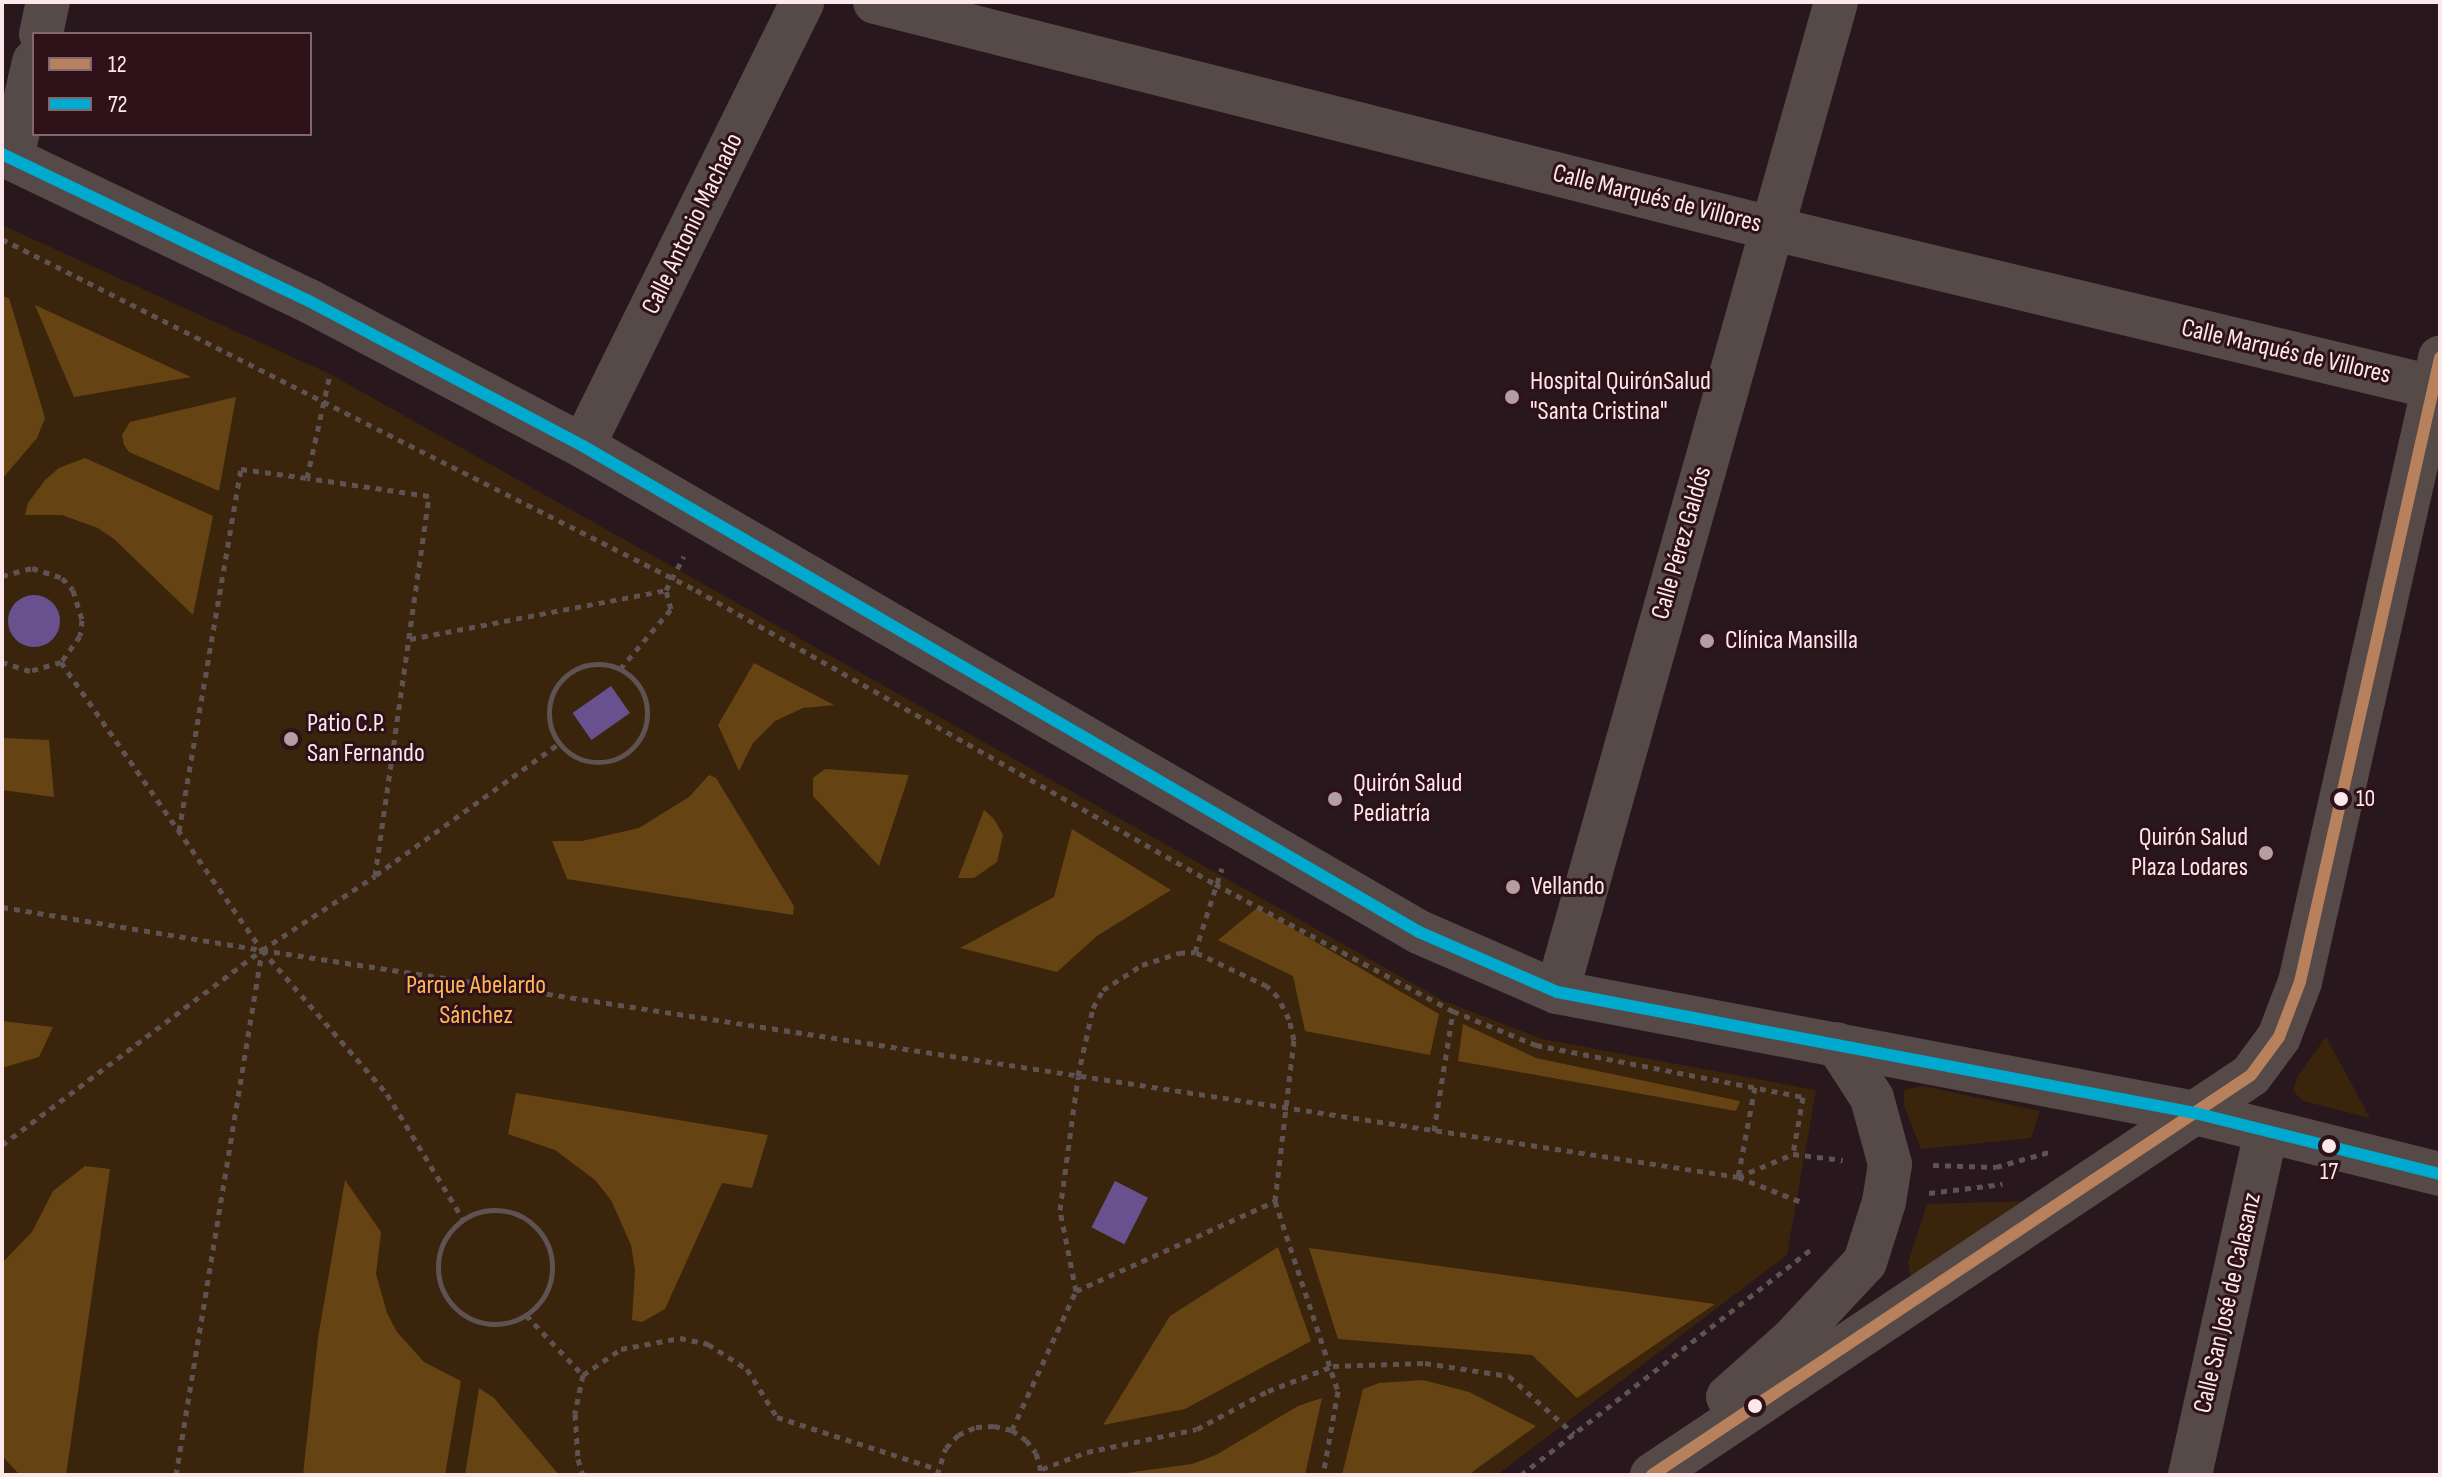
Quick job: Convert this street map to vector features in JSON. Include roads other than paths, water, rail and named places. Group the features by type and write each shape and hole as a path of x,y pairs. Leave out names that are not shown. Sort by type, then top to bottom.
{"street":[{"path":"41,32 48,2"},
{"name":"Calle Antonio Machado","path":"583,446 802,2"},
{"name":"Calle Marqués de Villores","path":"875,2 1770,228 2438,378"},
{"name":"Calle Pérez Galdós","path":"1557,992 1836,2"},
{"path":"32,69 7,155 309,301 583,446 1419,932 1557,992 2195,1113 2428,1172"},
{"path":"1652,1475 2251,1075 2279,1037 2300,982 2438,378"},
{"path":"1639,1475 1793,1339 1865,1262 1884,1202 1890,1164 1872,1098 1837,1044"},
{"name":"Calle San José de Calasanz","path":"2190,1475 2266,1131"}],"place":[{"name":"Hospital QuirónSalud \"Santa Cristina\"","path":"1512,397"},
{"name":"Clínica Mansilla","path":"1707,641"},
{"name":"Patio C.P. San Fernando","path":"291,739"},
{"name":"Quirón Salud Pediatría","path":"1335,799"},
{"name":"10","path":"2341,799"},
{"name":"Quirón Salud Plaza Lodares","path":"2266,853"},
{"name":"Vellando","path":"1513,887"},
{"name":"17","path":"2329,1146"}],"park label":[{"name":"Parque Abelardo Sánchez","path":"476,1001"}]}
